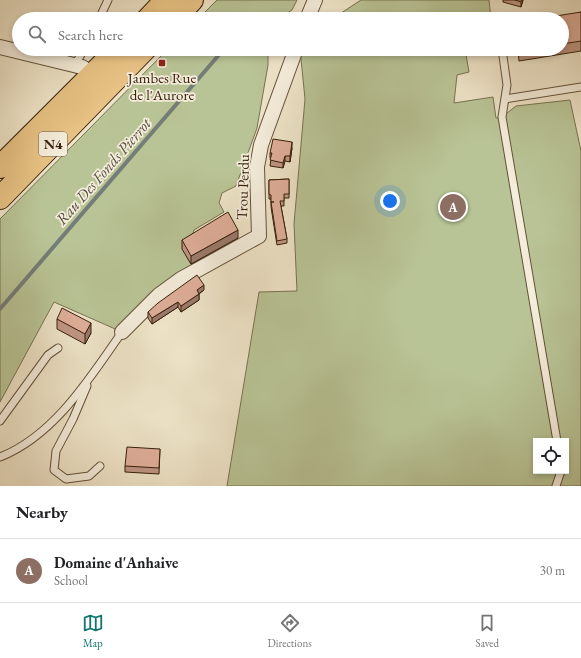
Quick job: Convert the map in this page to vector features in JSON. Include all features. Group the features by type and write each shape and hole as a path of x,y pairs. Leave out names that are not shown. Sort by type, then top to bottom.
{"main road":[{"path":"155,12 166,0"},
{"path":"181,12 192,0"},
{"name":"N4","path":"0,166 111,56"},
{"name":"N4","path":"0,198 92,76 131,56"}],"street":[{"path":"311,12 315,0"},
{"path":"0,47 12,51"},
{"path":"29,56 92,76"},
{"name":"Trou Perdu","path":"122,332 159,295 182,279 259,236 257,167 261,145 293,56"}],"lane":[{"path":"102,12 108,0"},
{"path":"86,56 92,76"},
{"path":"503,56 507,85 502,117 556,438"},
{"path":"505,99 581,87"},
{"path":"0,457 11,452 41,432 69,404 91,377 122,332"},
{"path":"0,421 48,355 58,348"},
{"path":"91,377 73,419 56,451 54,470 66,479 89,476 100,466"},
{"path":"556,486 560,474"}],"green space":[{"path":"217,0 297,0 292,10 289,12 205,12"},
{"path":"361,0 489,0 490,12 343,12"},
{"path":"161,56 268,56 268,65 257,128 236,186 222,193 219,203 224,212 194,230 187,257 195,271 122,332 54,302 0,402 0,219"},
{"path":"301,56 466,56 469,72 457,75 454,103 493,97 496,118 502,117 516,106 570,100 581,151 581,486 227,486 259,292 297,291 294,224 305,99"}],"building":[{"path":"581,12 581,41 569,43 569,14"},
{"path":"273,139 292,142 290,156 285,156 283,163 270,160"},
{"path":"289,179 289,194 284,194 284,201 280,201 287,239 277,241 271,195 269,194 269,180"},
{"path":"228,212 238,230 191,256 182,240"},
{"path":"197,275 204,285 197,290 199,294 181,306 178,302 152,318 148,312"},
{"path":"62,308 91,323 85,334 57,319"},
{"path":"127,447 160,449 159,468 125,466"}],"waterway":[{"name":"Rau Des Fonds Pierrot","path":"0,309 218,56"}],"place":[{"name":"Jambes Rue de l'Aurore","path":"162,63"},
{"name":"Domaine d'Anhaive","path":"453,207"}]}
